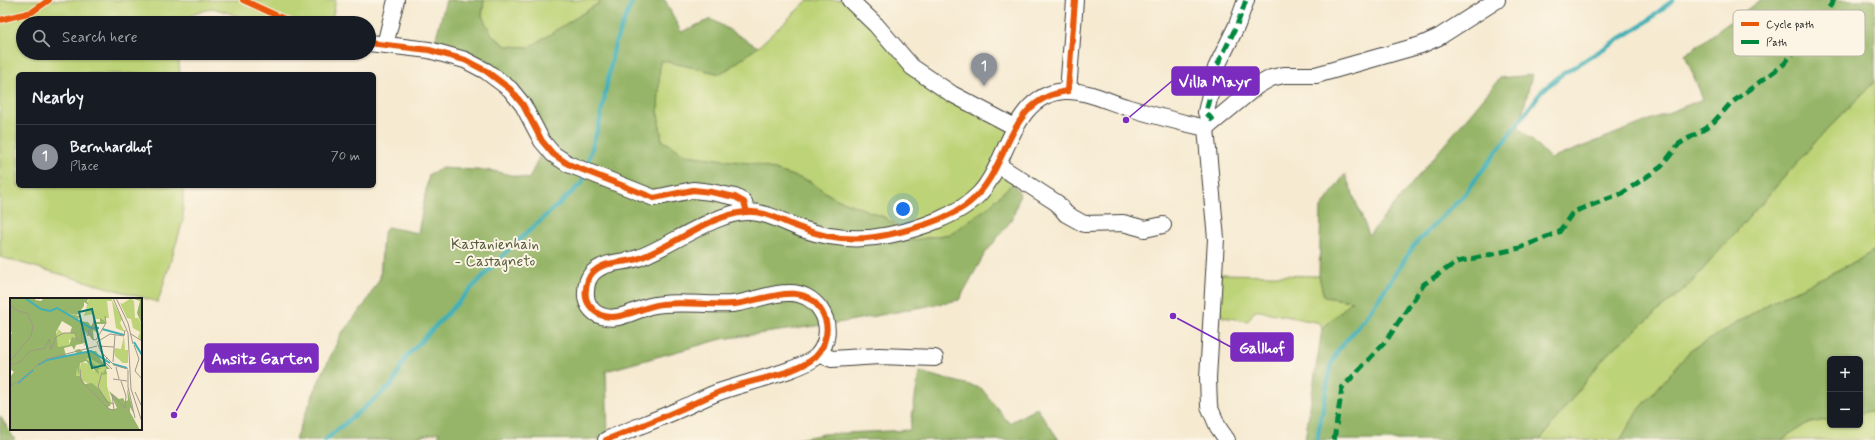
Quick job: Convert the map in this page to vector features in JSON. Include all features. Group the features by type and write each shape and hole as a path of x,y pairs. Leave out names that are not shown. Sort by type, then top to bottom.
{"street":[{"path":"385,45 396,0"},
{"path":"850,0 876,25 912,67 952,94 1015,127"},
{"path":"1068,91 1075,0"},
{"path":"1227,440 1218,427 1209,406 1208,378 1216,239 1209,125 1206,112 1216,68 1237,25 1246,0"},
{"path":"1209,125 1257,86 1271,78 1284,75 1316,75 1421,46 1439,37 1488,2"},
{"path":"376,44 429,50 465,60 486,71 510,89 523,104 542,142 553,154 575,166 654,198 693,190 735,197 744,202 748,212"},
{"path":"606,440 678,410 711,394 803,365 819,354 824,344 827,332 824,315 814,301 796,293 782,293 737,304 660,304 617,318 602,317 591,309 586,299 586,286 590,275 598,268 611,263 635,260 728,215 748,212 767,215 817,234 853,239 894,234 936,221 968,204 984,188 998,166 1015,127 1028,108 1039,99 1057,92 1068,91 1084,93 1144,112 1209,125"},
{"path":"998,166 1057,203 1066,214 1084,224 1123,223 1145,229 1163,225"},
{"path":"819,354 832,359 879,356 934,358"}],"green space":[{"path":"0,0 336,0 333,16 238,16 213,8 190,16 16,16 16,60 179,60 180,72 16,72 16,188 183,188 183,221 158,302 0,257"},
{"name":"Kastanienhain - Castagneto","path":"446,0 484,0 482,16 492,35 506,46 530,47 599,3 600,0 665,0 681,32 711,19 758,47 721,74 660,60 658,114 662,140 686,155 756,164 809,181 834,198 884,217 894,224 902,242 950,234 987,208 1013,183 1020,194 1013,218 984,255 959,300 844,322 722,339 606,371 608,439 439,440 439,432 406,440 295,440 317,385 341,334 365,304 380,278 383,235 387,227 418,233 429,174 442,168 493,171 529,179 546,142 527,101 434,45"},
{"path":"484,0 600,0 599,3 530,47 506,46 492,35 482,16"},
{"path":"808,0 850,0 912,67 1015,127 998,165 1013,183 987,208 950,234 902,242 894,224 884,217 834,198 809,181 756,164 686,155 662,140 658,114 660,60 721,74 758,47"},
{"path":"1760,0 1875,0 1875,81 1817,140 1689,285 1606,355 1540,440 1305,440 1322,329 1352,301 1324,297 1319,276 1321,208 1345,174 1369,235 1500,78 1532,75 1519,127 1551,159 1703,99 1685,55 1733,20 1733,56 1865,56 1865,10 1746,10"},
{"path":"1875,81 1875,250 1855,262 1775,300 1690,351 1638,411 1620,440 1540,440 1606,355 1689,285 1817,140"},
{"path":"1875,250 1875,411 1863,413 1863,356 1827,356 1827,420 1806,424 1781,440 1620,440 1638,411 1690,351 1775,300 1855,262"},
{"path":"1220,274 1319,276 1324,297 1352,301 1322,329 1320,323 1255,310 1248,321 1223,317 1219,309"},
{"path":"919,372 981,388 1009,423 1037,408 1059,440 793,440 824,434 910,430"},
{"path":"1875,411 1875,440 1781,440 1806,424 1827,420 1827,428 1863,428 1863,413"},
{"path":"0,416 15,440 0,440"}],"waterway":[{"path":"325,440 392,385 406,357 508,250 582,183 600,120 615,43 633,0"},
{"path":"1317,440 1331,365 1338,350 1367,316 1415,244 1464,195 1542,91 1561,75 1645,23 1673,0"}],"marked path":[{"path":"1213,121 1206,112 1216,68 1237,25 1246,0"},
{"path":"1827,10 1834,0"},
{"path":"1334,440 1342,388 1386,341 1424,284 1457,262 1520,248 1559,232 1573,212 1621,194 1661,167 1679,144 1711,125 1730,104 1784,64 1791,56"}],"cycle path":[{"path":"0,20 32,12 49,0"},
{"path":"243,0 278,16"},
{"path":"606,440 661,418 723,390 781,374 801,366 813,359 820,352 826,336 826,326 822,312 814,302 804,296 794,294 770,296 735,304 662,304 624,315 605,317 597,313 590,306 587,300 586,287 588,280 597,269 609,264 630,261 650,254 703,225 717,219 745,212 772,216 826,236 855,239 875,237 911,229 937,220 960,209 969,203 983,188 994,172 1020,121 1032,107 1047,97 1068,91 1075,0"},
{"path":"376,44 429,50 465,60 486,71 510,89 523,105 542,141 553,154 568,164 654,198 693,190 735,197 744,202 747,212"}],"place":[{"name":"Bernhardhof","path":"984,86"},
{"name":"Villa Mayr","path":"1126,120"},
{"name":"Gallhof","path":"1173,316"},
{"name":"Ansitz Garten","path":"174,415"}]}
